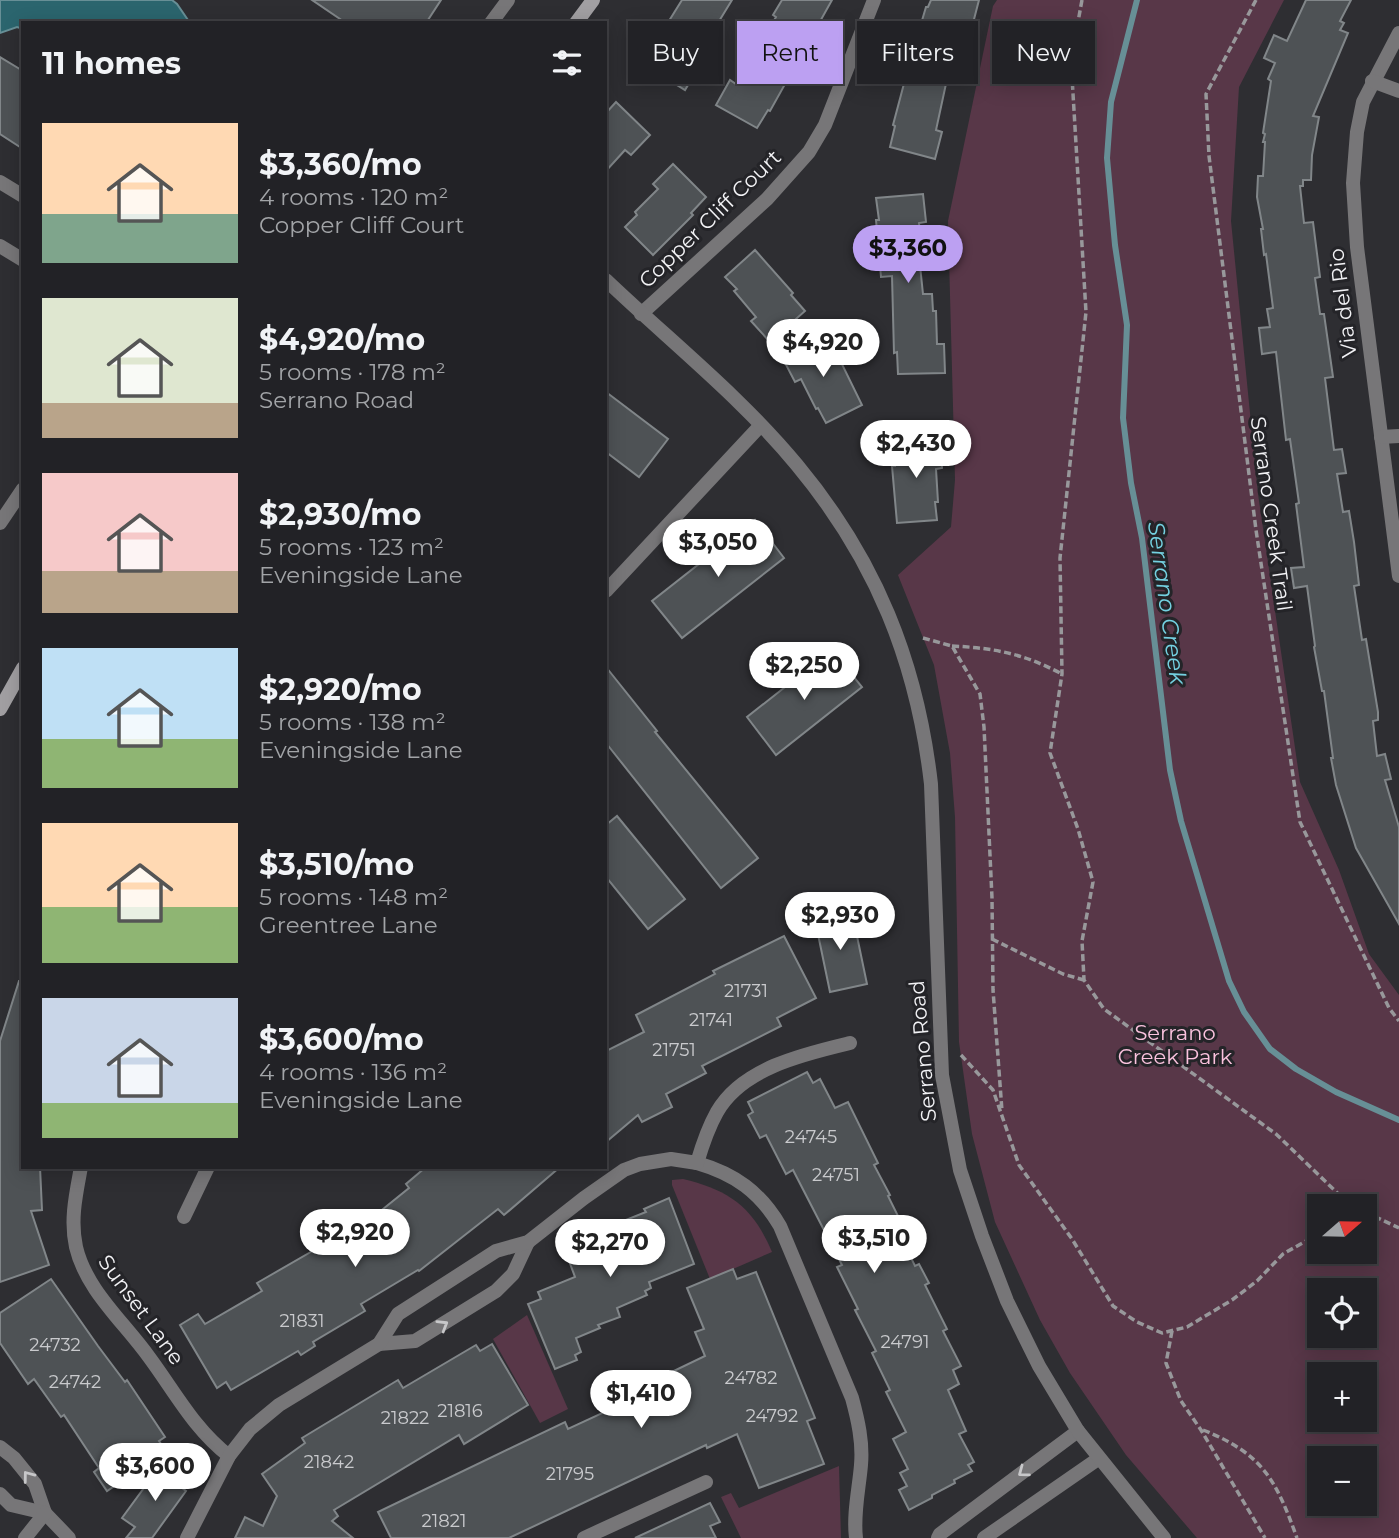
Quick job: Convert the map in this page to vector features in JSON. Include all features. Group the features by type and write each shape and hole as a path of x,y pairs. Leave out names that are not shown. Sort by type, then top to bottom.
{"main road":[{"path":"577,21 593,0"},
{"path":"0,709 21,672"}],"street":[{"name":"Copper Cliff Court","path":"641,314 767,199 809,152 825,125 874,0"},
{"path":"492,21 505,1"},
{"name":"Via del Rio","path":"1399,33 1363,102 1357,132 1353,183 1357,247 1399,576"},
{"path":"1372,81 1399,91"},
{"path":"0,182 21,195"},
{"path":"0,246 21,259"},
{"name":"Serrano Road","path":"607,281 738,402 796,464 838,519 885,605 916,694 925,738 931,784 942,1076 960,1170 1007,1301 1039,1366 1078,1432 1164,1538"},
{"path":"607,590 760,426"},
{"path":"1381,438 1399,436"},
{"path":"0,523 21,496"},
{"path":"697,1163 717,1111 743,1083 813,1052 850,1043"},
{"path":"187,1538 229,1456 264,1416 379,1344 398,1314 495,1251 528,1242 624,1170 640,1164 671,1159 697,1163 725,1172 755,1191 772,1210 780,1226 858,1419 862,1461 855,1517 856,1538"},
{"name":"Sunset Lane","path":"81,1169 73,1217 76,1245 86,1275 202,1433 229,1456"},
{"path":"184,1217 207,1169"},
{"path":"379,1344 415,1341 496,1291 513,1274 528,1242"},
{"path":"941,1537 1078,1432"},
{"path":"0,1447 14,1458 35,1484 45,1513 69,1538"},
{"path":"984,1538 1098,1459"},
{"path":"594,1536 706,1482"},
{"path":"0,1494 11,1505 45,1513"},
{"path":"25,1538 45,1513"}],"path":[{"path":"1082,0 1071,60 1086,312 1060,558 1062,674 1050,753 1078,829 1093,882 1082,941 1084,980 1104,1009 1276,1134 1338,1194"},
{"name":"Serrano Creek Trail","path":"1256,0 1206,94 1209,156 1256,530 1300,822 1389,1008 1399,1021"},
{"path":"923,638 952,646 983,647 1014,653 1062,674"},
{"path":"952,646 980,694 987,766 993,990 1002,1116"},
{"path":"992,939 1062,974 1084,980"},
{"path":"961,1055 993,1090 1019,1165 1072,1238 1113,1307 1136,1322 1162,1334 1187,1327 1232,1300 1257,1281 1283,1254 1307,1241"},
{"path":"1377,1218 1399,1228"},
{"path":"1172,1331 1166,1363 1181,1401 1265,1538"},
{"path":"1201,1430 1231,1441 1254,1458 1279,1490 1297,1538"}],"green space":[{"name":"Serrano Creek Park","path":"997,0 1284,0 1239,87 1231,221 1258,494 1300,782 1339,870 1369,954 1399,995 1399,1538 1197,1538 1126,1455 1070,1373 1040,1320 995,1222 972,1134 959,1042 955,817 950,753 934,665 898,575 951,527 955,480 948,221 993,6"},
{"path":"683,1179 714,1189 738,1203 757,1223 772,1252 710,1279 672,1185 672,1180"},
{"path":"527,1315 568,1409 540,1423 493,1339"},
{"path":"839,1466 841,1538 741,1538 721,1497 731,1493 739,1508"}],"water":[{"path":"0,0 172,0 189,21 21,21 21,28 17,27 0,33"}],"building":[{"path":"312,0 441,0 427,21 343,21"},
{"path":"682,0 732,0 719,21 669,21"},
{"path":"782,0 832,0 820,21 774,21 776,17 773,15"},
{"path":"931,0 979,0 974,21 922,21"},
{"path":"1306,0 1351,0 1340,21 1344,23 1340,30 1348,33 1313,116 1319,117 1312,155 1311,180 1303,180 1303,186 1300,186 1304,223 1313,222 1320,277 1315,278 1320,314 1324,314 1333,377 1325,378 1334,450 1342,449 1346,473 1337,474 1343,512 1349,511 1354,542 1359,585 1354,586 1362,640 1366,639 1378,712 1378,720 1373,721 1377,756 1385,754 1391,779 1385,780 1399,827 1399,924 1356,848 1336,785 1307,586 1294,588 1291,568 1304,567 1296,504 1299,503 1290,439 1286,440 1276,352 1262,354 1259,328 1270,327 1267,309 1273,308 1257,197 1258,176 1263,176 1263,133 1271,81 1268,79 1275,63 1264,58 1274,35 1287,41"},
{"path":"0,57 21,70 21,148 0,134"},
{"path":"730,80 736,84 785,84 757,128 716,105"},
{"path":"675,84 689,84 685,90"},
{"path":"904,84 946,84 936,130 942,132 935,159 890,147 895,126 893,125"},
{"path":"616,102 650,135 631,155 625,150 607,170 607,112"},
{"path":"673,164 706,197 691,213 693,215 653,255 625,227 637,215 635,212 658,189 653,184"},
{"path":"923,194 926,222 919,223 922,256 919,256 923,294 932,294 933,311 936,311 937,344 944,344 945,373 898,374 897,352 894,353 892,276 881,277 876,198"},
{"path":"755,250 793,293 791,295 805,311 770,342 751,321 756,317 734,291 737,289 725,277"},
{"path":"824,336 834,355 837,354 862,405 826,423 801,379 795,382 782,357"},
{"path":"607,393 668,439 639,477 607,453"},
{"path":"940,440 942,468 936,469 937,520 897,523 892,466 895,466 893,444"},
{"path":"755,520 784,558 682,638 652,601"},
{"path":"832,650 862,687 776,755 747,717"},
{"path":"607,668 657,731 655,732 758,858 721,888 607,744"},
{"path":"617,816 685,899 648,929 607,878 607,824"},
{"path":"835,910 837,920 853,917 867,984 830,992 814,915"},
{"path":"784,936 816,998 777,1018 781,1026 702,1066 706,1073 666,1094 672,1107 642,1122 638,1115 607,1141 607,1050 644,1032 636,1015 715,974 713,971"},
{"path":"21,981 21,1169 40,1169 42,1210 31,1211 49,1265 0,1282 0,1041"},
{"path":"807,1072 813,1083 820,1079 835,1108 848,1102 878,1163 874,1165 898,1216 892,1219 915,1266 919,1264 929,1283 925,1285 947,1329 943,1331 961,1366 953,1370 959,1384 948,1390 966,1431 959,1434 974,1462 968,1465 972,1471 909,1510 899,1490 907,1486 900,1473 908,1469 893,1439 906,1432 886,1392 890,1390 872,1353 876,1351 837,1267 842,1265 793,1170 786,1174 766,1135 760,1138 748,1115 753,1112 748,1102"},
{"path":"424,1169 558,1169 504,1215 498,1209 419,1271 361,1304 365,1311 313,1342 315,1346 301,1355 298,1351 231,1390 226,1382 217,1388 180,1325 198,1314 205,1324 262,1291 257,1283 335,1238 330,1230 350,1218 353,1223 359,1220 362,1226 409,1188 406,1184"},
{"path":"669,1198 694,1264 649,1282 651,1288 645,1291 647,1295 617,1308 620,1317 598,1325 600,1328 576,1338 581,1352 575,1355 577,1360 555,1369 528,1304 541,1299 538,1292 575,1277 568,1258 601,1245 599,1239 611,1234 608,1227 646,1212 644,1209"},
{"path":"733,1269 737,1279 756,1272 815,1418 807,1421 824,1464 759,1488 737,1434 707,1448 706,1445 509,1538 391,1538 378,1512 565,1422 568,1429 622,1404 627,1400 624,1395 705,1356 695,1332 704,1329 687,1288"},
{"path":"51,1279 125,1382 127,1380 165,1437 159,1441 166,1451 107,1491 94,1472 99,1468 64,1415 61,1417 34,1379 28,1384 0,1343 0,1313"},
{"path":"492,1344 528,1405 464,1444 459,1435 334,1510 338,1516 332,1521 353,1538 235,1538 245,1517 263,1526 277,1496 262,1474 305,1443 302,1438 398,1380 403,1388 476,1345 480,1351"},
{"path":"163,1462 183,1477 177,1484 186,1491 152,1538 126,1538 135,1527 122,1518"},
{"path":"710,1503 720,1522 710,1526 716,1538 635,1538"}],"waterway":[{"name":"Serrano Creek","path":"1137,0 1111,102 1107,158 1115,245 1127,325 1123,418 1131,483 1142,538 1170,770 1181,821 1229,981 1244,1012 1270,1049 1296,1069 1336,1092 1399,1120"}]}
